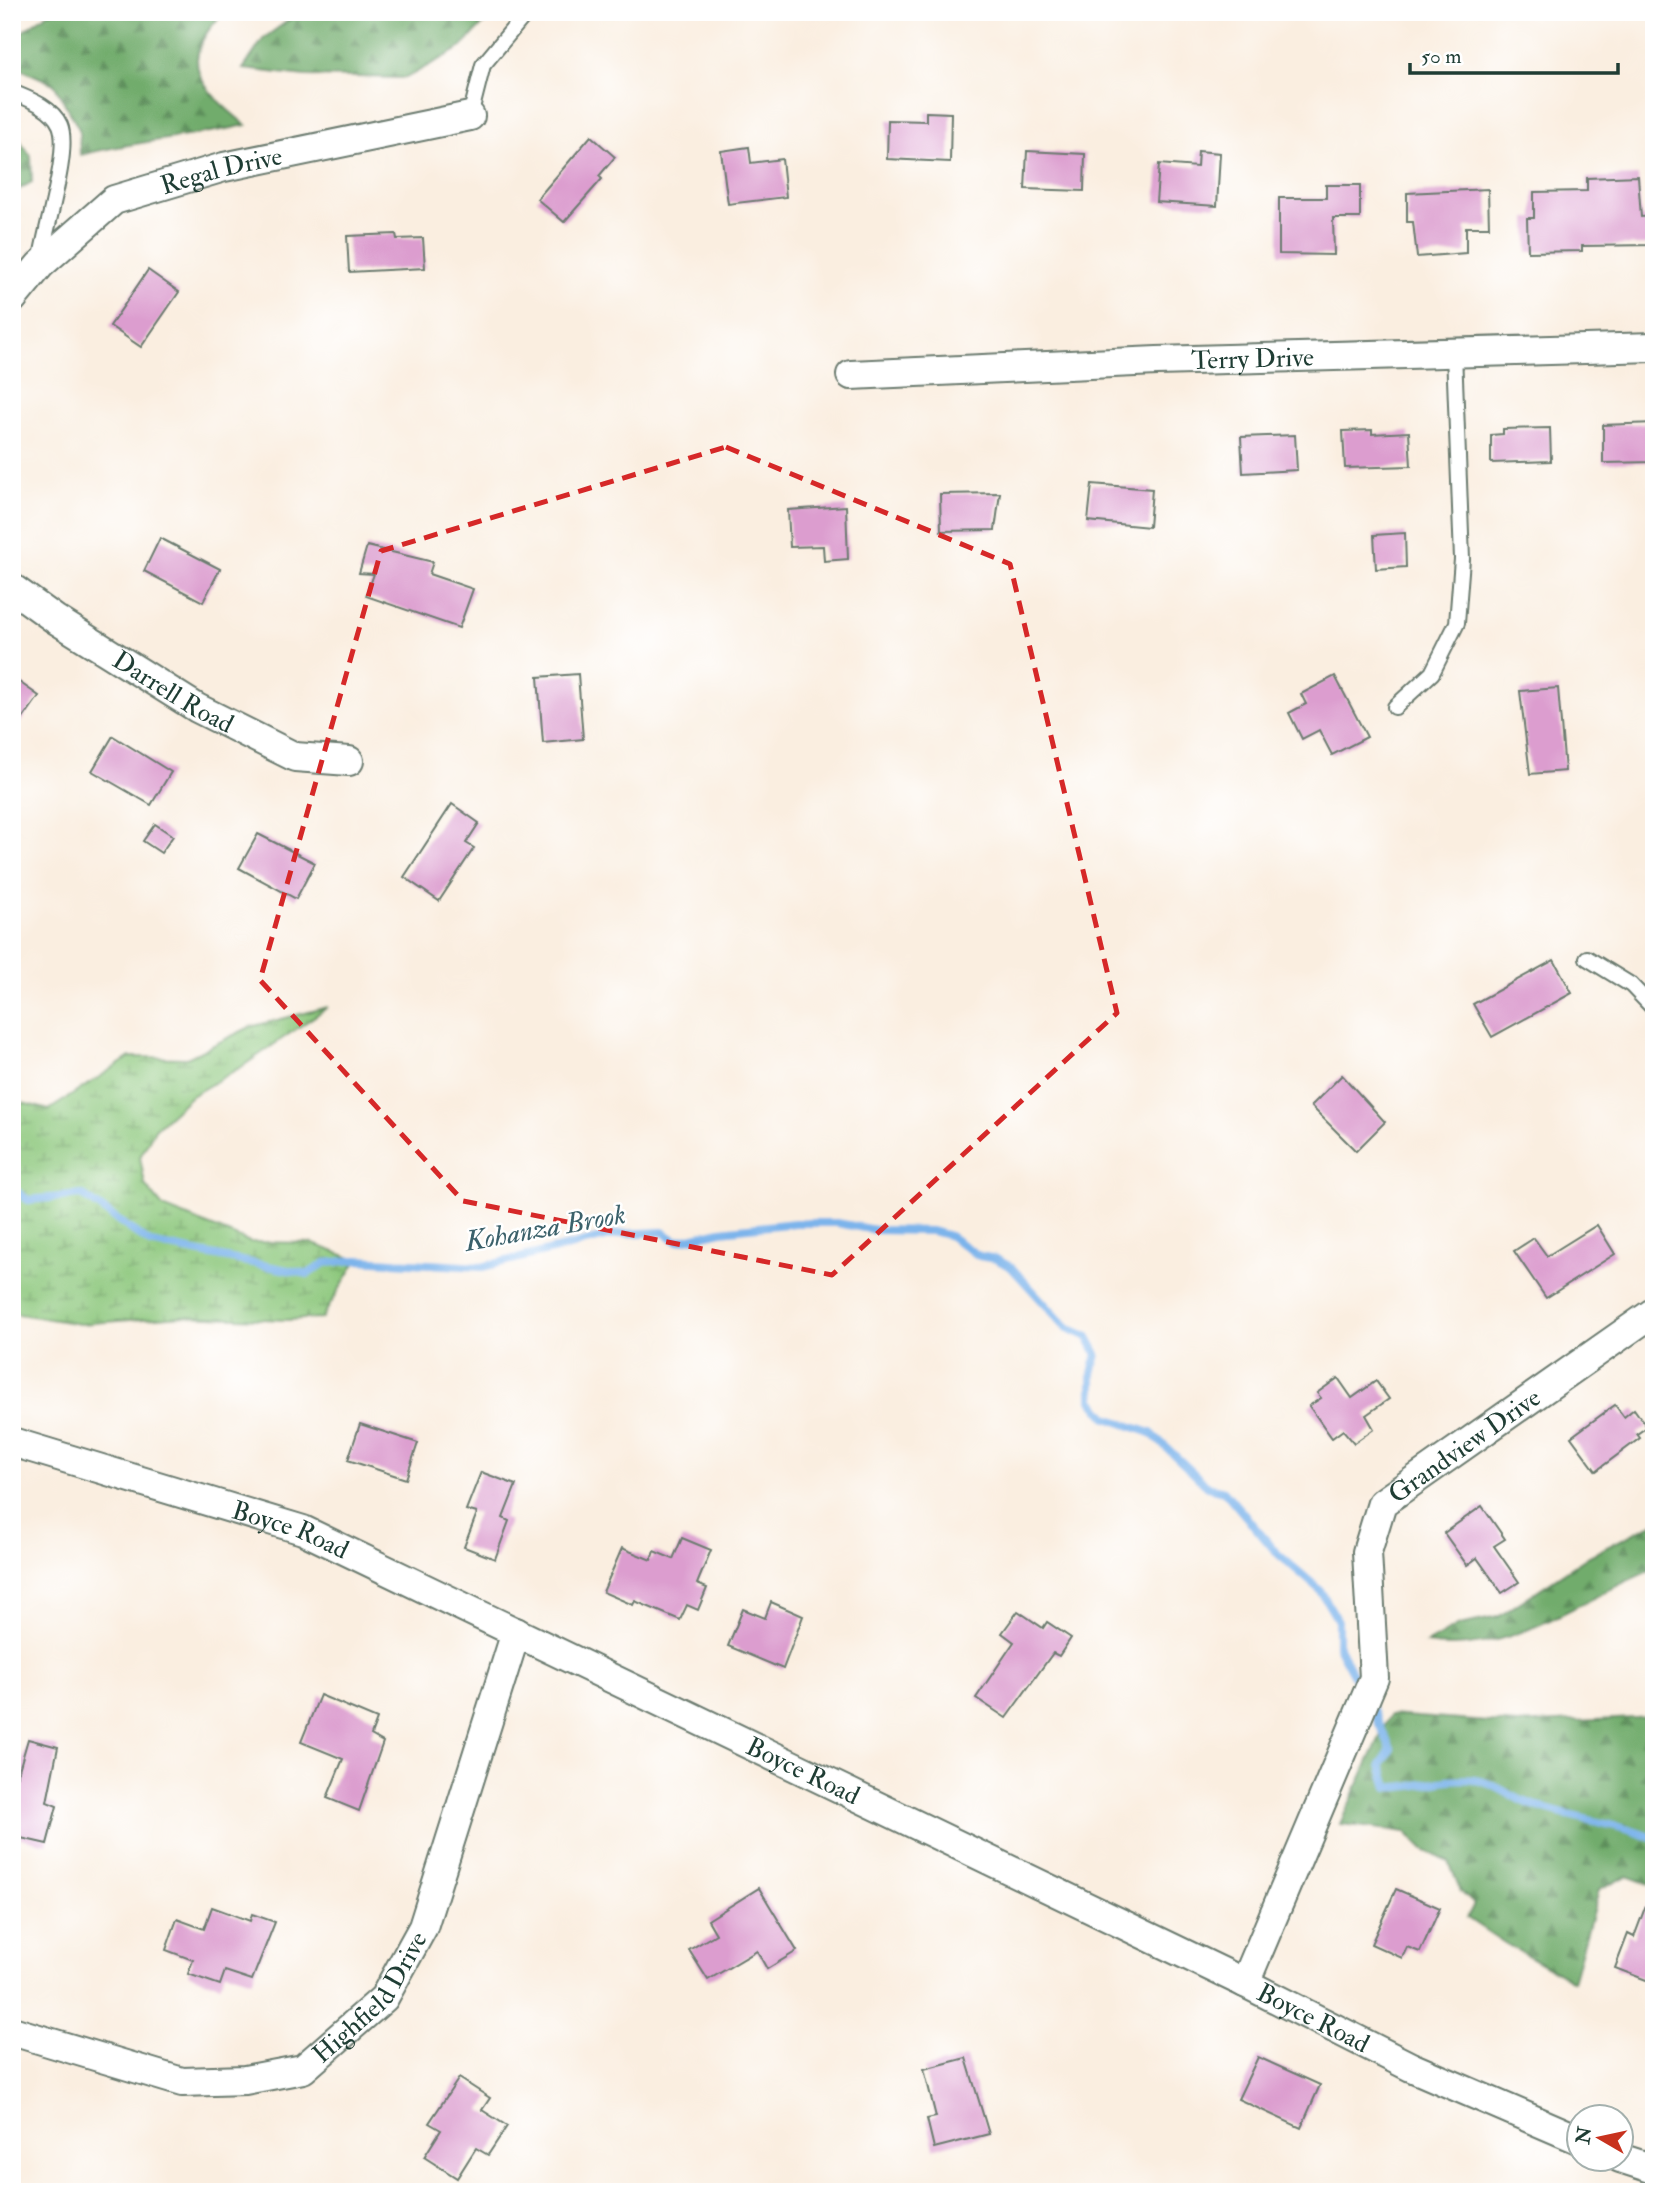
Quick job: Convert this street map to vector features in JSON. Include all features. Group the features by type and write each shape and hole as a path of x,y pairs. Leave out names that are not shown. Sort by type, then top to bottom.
{"street":[{"name":"Regal Drive","path":"12,299 40,265 114,200 225,167 470,116"},
{"name":"Terry Drive","path":"851,375 1654,347"},
{"name":"Darrell Road","path":"12,588 55,619 197,708 295,757 349,761"},
{"name":"Grandview Drive","path":"1245,1983 1374,1678 1367,1552 1382,1503 1654,1312"},
{"name":"Boyce Road","path":"12,1442 303,1530 1245,1983 1411,2067 1564,2134"},
{"name":"Highfield Drive","path":"12,2031 182,2082 245,2080 303,2069 384,1998 423,1927 516,1632"},
{"path":"1634,2163 1654,2169"}],"lane":[{"path":"470,116 483,65 527,12"},
{"path":"12,92 41,104 60,125 62,155 43,236 40,265"},
{"path":"1395,706 1432,673 1457,623 1462,559 1454,353"},
{"path":"1587,958 1631,985 1654,1009"}],"highlighted area":[{"path":"726,447 1010,564 1117,1013 832,1275 463,1201 260,980 381,551"}],"green space":[{"path":"50,12 225,12 209,29 200,45 197,59 199,73 216,99 246,125 80,155 79,129 54,84 12,65 12,39"},
{"path":"300,12 494,12 462,47 406,78 305,76 243,69 264,38"},
{"path":"12,129 31,156 32,182 12,193"},
{"path":"328,1007 243,1066 191,1096 155,1129 140,1157 145,1185 163,1207 250,1242 311,1243 357,1260 322,1318 286,1320 182,1316 80,1324 12,1313 12,1100 49,1110 130,1057 187,1058 250,1027"},
{"path":"1654,1523 1654,1569 1516,1634 1457,1646 1426,1644 1459,1625 1498,1617 1589,1556"},
{"path":"1390,1715 1517,1724 1654,1717 1654,1886 1627,1876 1599,1890 1573,1981 1506,1944 1467,1918 1474,1904 1461,1892 1449,1862 1424,1850 1406,1832 1340,1824"}],"building":[{"path":"926,112 951,113 950,162 887,159 888,120 926,121"},
{"path":"591,136 615,157 599,176 602,179 564,222 537,199"},
{"path":"749,147 751,163 782,159 786,197 728,204 721,151"},
{"path":"1027,151 1085,154 1084,191 1025,189"},
{"path":"1198,151 1220,153 1217,206 1156,202 1159,164 1197,167"},
{"path":"1638,176 1641,217 1654,216 1654,245 1582,246 1582,251 1528,252 1527,218 1534,218 1534,192 1587,191 1587,178"},
{"path":"1326,185 1360,185 1360,218 1333,218 1334,255 1279,254 1279,198 1326,198"},
{"path":"1488,189 1489,227 1466,227 1466,253 1417,257 1413,222 1407,222 1407,193"},
{"path":"396,234 397,239 423,238 425,268 349,272 347,236"},
{"path":"148,270 179,292 141,347 110,326"},
{"path":"1654,423 1654,462 1603,463 1603,425"},
{"path":"1550,428 1551,461 1491,463 1491,435 1503,434 1503,429"},
{"path":"1372,430 1372,434 1409,432 1411,466 1345,468 1343,431"},
{"path":"1295,435 1297,470 1243,473 1241,437"},
{"path":"1092,484 1152,489 1149,527 1088,521"},
{"path":"1000,493 995,530 941,531 940,494"},
{"path":"846,506 848,559 824,561 823,546 790,547 788,510"},
{"path":"1405,533 1406,567 1376,569 1374,535"},
{"path":"160,538 220,569 203,602 144,571"},
{"path":"367,546 433,562 429,574 473,589 459,628 366,596 374,574 359,573"},
{"path":"578,674 583,739 543,743 538,677"},
{"path":"1335,676 1367,737 1332,755 1319,730 1302,739 1289,713 1306,704 1301,694"},
{"path":"12,677 39,696 12,734"},
{"path":"1558,688 1565,771 1530,774 1520,691"},
{"path":"113,736 171,772 151,805 92,771"},
{"path":"452,804 479,823 466,843 474,848 439,901 404,877"},
{"path":"155,824 173,836 161,853 143,841"},
{"path":"258,834 315,863 296,899 239,868"},
{"path":"1554,960 1572,993 1492,1037 1473,1004"},
{"path":"1342,1075 1385,1122 1356,1151 1311,1106"},
{"path":"1597,1225 1615,1254 1546,1298 1514,1251 1534,1238 1547,1256"},
{"path":"1338,1378 1352,1398 1376,1381 1389,1399 1366,1415 1374,1429 1354,1443 1343,1430 1332,1438 1309,1406 1321,1398 1317,1393"},
{"path":"1615,1405 1624,1417 1634,1409 1647,1427 1637,1434 1640,1438 1596,1471 1571,1437"},
{"path":"360,1424 418,1443 406,1479 348,1460"},
{"path":"481,1472 516,1485 503,1518 509,1521 495,1559 464,1547 477,1513 466,1510"},
{"path":"1482,1506 1505,1539 1494,1546 1519,1582 1502,1593 1477,1558 1467,1565 1444,1533"},
{"path":"682,1538 711,1550 697,1584 707,1588 698,1610 687,1605 680,1620 635,1601 633,1605 603,1592 622,1548 651,1560 654,1551 673,1559"},
{"path":"771,1602 803,1616 783,1669 728,1646 743,1609 765,1618"},
{"path":"1018,1611 1043,1628 1047,1622 1071,1638 1059,1656 1053,1653 1006,1718 976,1698 1014,1642 1002,1633"},
{"path":"320,1695 377,1719 371,1735 383,1742 359,1811 327,1798 343,1759 301,1742"},
{"path":"28,1739 58,1747 47,1802 57,1806 47,1844 12,1836 12,1794"},
{"path":"759,1888 797,1951 767,1969 757,1951 708,1980 689,1950 716,1934 708,1920"},
{"path":"1396,1889 1440,1908 1420,1952 1407,1947 1402,1958 1371,1944"},
{"path":"1652,1889 1654,1983 1615,1968 1628,1934 1634,1937"},
{"path":"212,1907 250,1921 252,1914 275,1922 252,1980 225,1971 220,1985 188,1974 193,1960 166,1950 177,1919 204,1929"},
{"path":"1258,2057 1320,2085 1301,2128 1238,2099"},
{"path":"966,2058 989,2134 934,2148 927,2119 936,2117 924,2069"},
{"path":"459,2078 490,2098 482,2110 507,2126 488,2155 476,2148 457,2178 424,2157 441,2130 429,2123"}],"waterway":[{"name":"Kohanza Brook","path":"12,1188 28,1200 82,1195 150,1243 308,1274 325,1263 357,1260 482,1267 618,1234 663,1232 677,1241 721,1231 795,1223 837,1223 875,1230 932,1231 950,1236 979,1256 996,1259 1011,1267 1066,1327 1088,1337 1097,1354 1092,1373 1092,1400 1107,1418 1151,1433 1208,1487 1224,1491 1277,1553 1320,1590 1338,1621 1338,1646 1361,1689"},
{"name":"Kohanza Brook","path":"1369,1703 1391,1749 1381,1765 1388,1787 1463,1779 1481,1781 1539,1807 1654,1839"}]}
